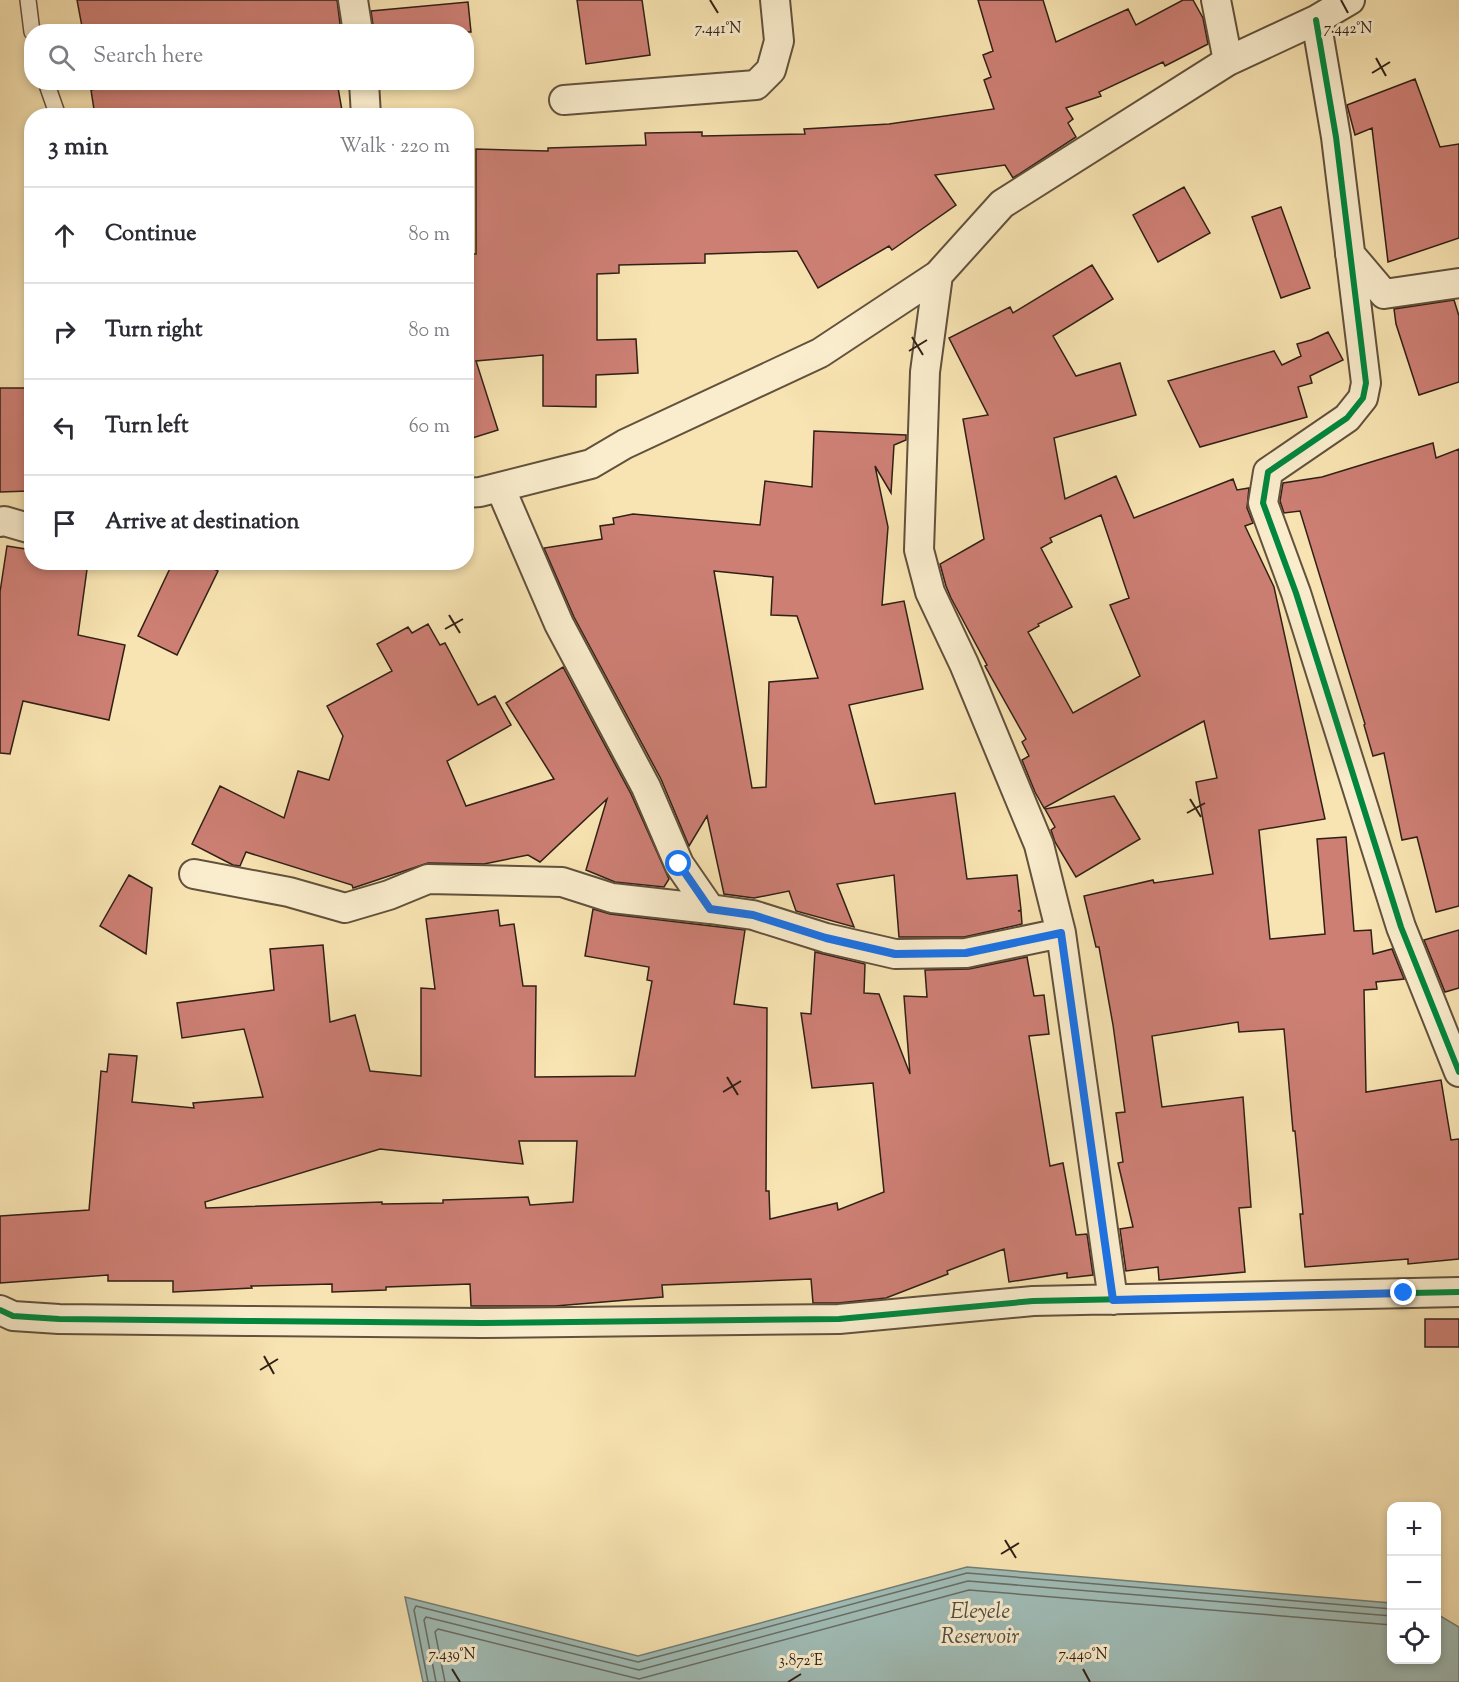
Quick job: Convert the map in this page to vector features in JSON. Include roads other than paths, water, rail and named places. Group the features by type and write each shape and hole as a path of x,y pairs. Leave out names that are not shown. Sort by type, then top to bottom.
{"street":[{"path":"353,0 357,24"},
{"path":"564,100 756,86 771,70 779,41 775,0"},
{"path":"1216,0 1228,61"},
{"path":"474,492 591,464 625,444 820,353 938,275 1002,204 1228,61 1316,20 1350,0"},
{"path":"1316,20 1336,137 1366,383 1364,398 1347,418 1268,472 1263,503 1296,593 1401,927 1459,1072"},
{"path":"364,90 366,108"},
{"path":"1350,254 1384,294 1459,283"},
{"path":"938,275 925,372 919,550 930,592 963,664 1039,845 1061,933 1113,1300"},
{"path":"500,487 559,624 646,787 679,864 710,909"},
{"path":"0,522 24,527"},
{"path":"194,874 289,892 345,908 389,895 428,879 562,882 612,898 753,915 826,938 895,954 966,953 1061,933"},
{"path":"3,1315 59,1319 470,1323 839,1319 1033,1301 1459,1292"}],"lane":[{"path":"28,0 31,24"},
{"path":"49,90 55,108"}],"water":[{"name":"Eleyele Reservoir","path":"967,1567 1387,1603 1387,1664 1441,1664 1441,1616 1459,1627 1459,1682 423,1682 405,1597 638,1656"}]}
